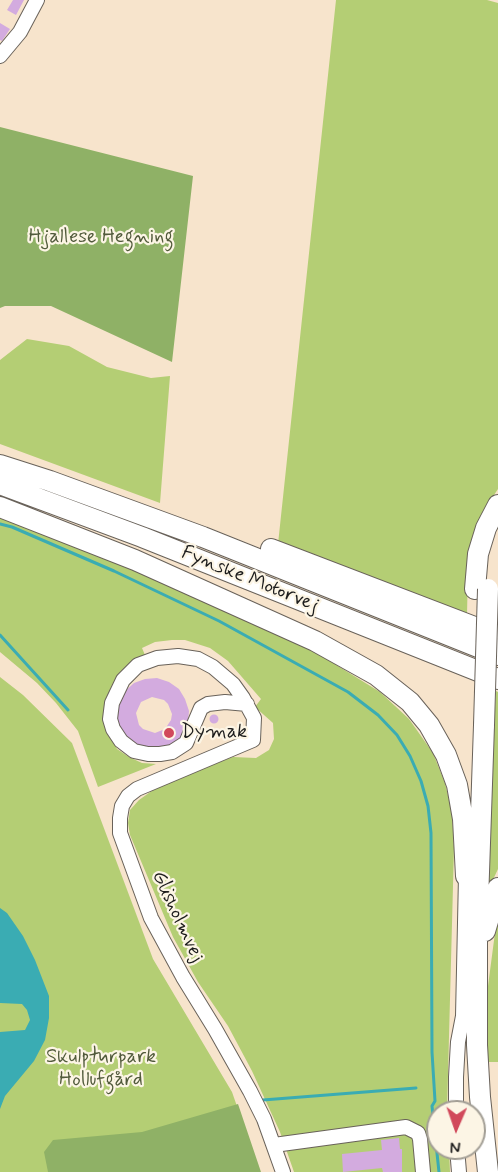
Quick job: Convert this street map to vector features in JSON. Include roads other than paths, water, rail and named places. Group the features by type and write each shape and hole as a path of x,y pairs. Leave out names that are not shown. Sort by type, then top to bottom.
{"highway":[{"name":"Fynske Motorvej","path":"0,465 203,537 498,655"},
{"path":"50,481 158,507 498,636"},
{"name":"Fynske Motorvej","path":"0,484 142,537 498,679"},
{"path":"488,1172 480,1097 477,993 478,725 482,589 478,554 486,528 498,506"},
{"path":"0,507 135,560 315,641 376,675 410,702 429,725 446,755 456,785 463,819 466,876"},
{"path":"482,589 498,531"},
{"path":"466,876 478,725"},
{"path":"477,993 484,933 498,888"}],"street":[{"path":"0,56 20,32 37,0"},
{"path":"177,656 198,659 213,667 233,684 247,704 225,702 208,704 201,708 186,743 172,752 160,754 134,751 121,741 110,719 112,703 123,680 138,665 157,658 177,656"},
{"name":"Glisholmvej","path":"247,704 254,718 253,740 137,789 128,796 122,806 120,833 151,918 239,1071 264,1119 284,1172"},
{"path":"464,1100 466,876"},
{"path":"456,1100 457,1065 463,1016"},
{"path":"274,1145 406,1127 418,1133 423,1172"}],"water":[{"path":"0,908 7,913 23,936 35,960 49,996 49,1018 45,1040 34,1061 5,1096 0,1109 0,1032 25,1030 30,1020 22,1004 0,1003"}],"waterway":[{"path":"0,524 12,527 114,571 219,621 348,692 378,715 397,735 410,756 421,781 428,806 431,833 432,1052 435,1101 432,1106 439,1172"},
{"path":"0,635 68,710"},
{"path":"263,1100 416,1088"}],"place":[{"name":"Dymak","path":"169,733"}],"park label":[{"name":"Hjallese Hegning","path":"101,238"},
{"name":"Skulpturpark Hollufgård","path":"101,1070"}]}
